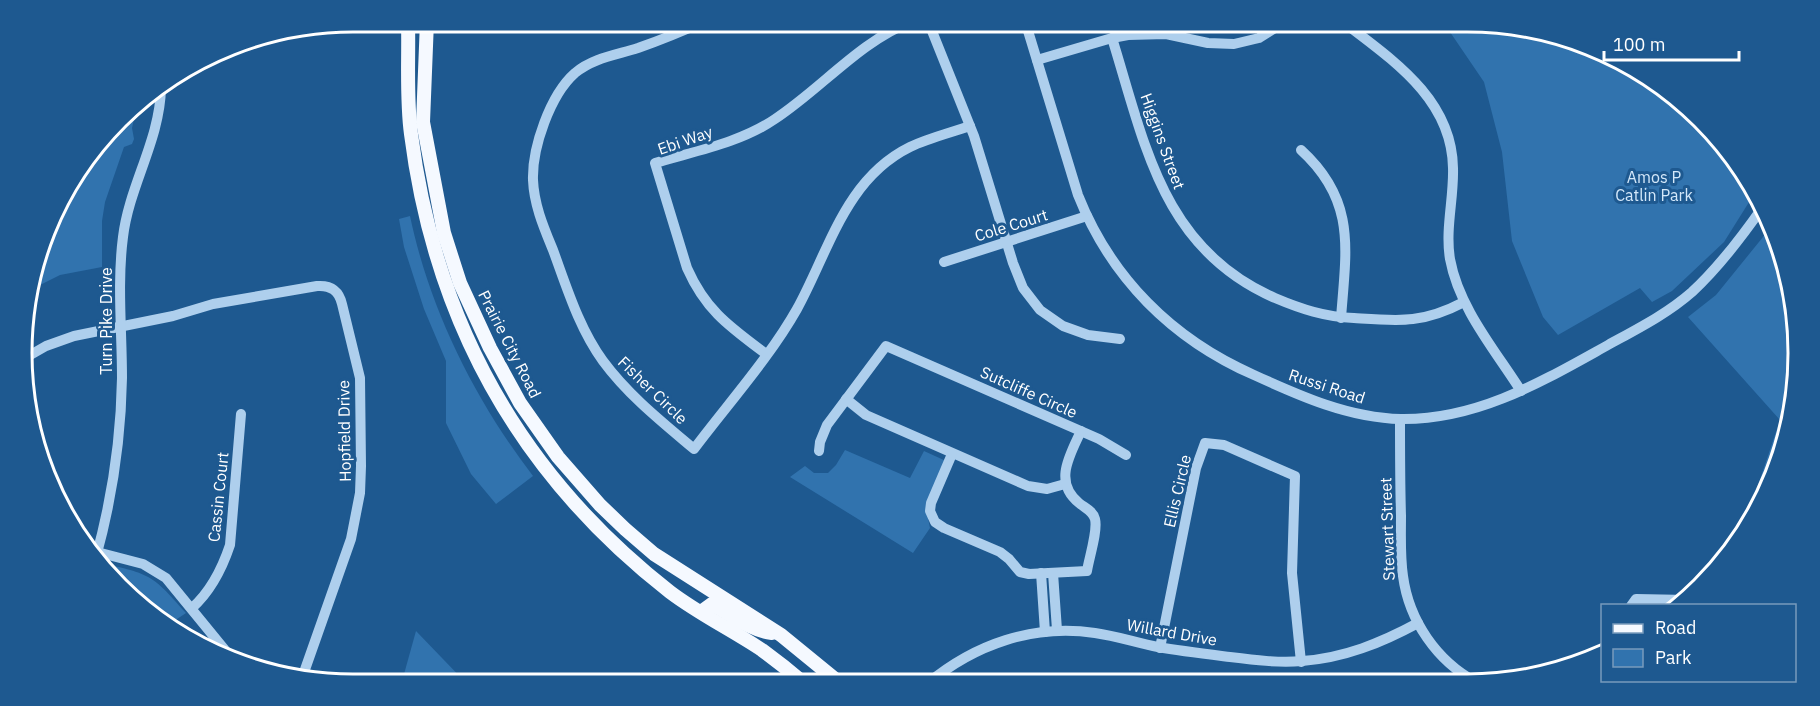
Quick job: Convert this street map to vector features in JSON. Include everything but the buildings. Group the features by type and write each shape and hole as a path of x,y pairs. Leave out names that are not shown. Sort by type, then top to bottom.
{"main road":[{"name":"Prairie City Road","path":"408,32 408,105 424,211 443,281 472,352 503,408 560,488 603,533 670,592 762,650 792,674"},
{"name":"Prairie City Road","path":"426,32 423,122 444,233 460,283 504,375 526,412 558,457 625,529 673,567 717,592 780,634 830,674"},
{"path":"700,612 712,604 760,632 780,634"}],"street":[{"name":"Fisher Circle","path":"679,32 595,61 566,82 552,103 538,147 533,179 536,202 571,301 596,351 614,376 635,398 694,449 766,354 797,308 847,206 869,177 887,161 908,148 970,126"},
{"name":"Ebi Way","path":"766,354 723,321 711,309 694,284 655,163 739,138 759,129 790,109 868,45 890,32"},
{"path":"932,32 970,126 1017,275 1027,293 1040,310 1063,326 1076,332 1120,339"},
{"name":"Russi Road","path":"1028,32 1087,216 1102,247 1130,285 1158,314 1196,345 1239,369 1305,398 1376,417 1400,419 1454,414 1501,400 1539,383 1652,321 1682,299 1722,262 1757,215"},
{"path":"1037,60 1112,38 1158,34 1208,43 1234,44 1259,38 1269,32"},
{"path":"1355,32 1409,74 1429,97 1443,124 1453,168 1448,233 1450,259 1464,302 1521,392"},
{"name":"Higgins Street","path":"1112,38 1157,178 1167,199 1188,231 1214,259 1251,286 1302,309 1341,318 1413,321 1442,314 1464,302"},
{"name":"Turn Pike Drive","path":"97,548 117,452 122,379 121,260 126,218 155,128 161,95"},
{"path":"1301,150 1326,178 1342,213 1346,245 1341,318"},
{"name":"Cole Court","path":"944,262 1087,216"},
{"name":"Hopfield Drive","path":"32,355 60,340 173,316 213,304 317,286 331,287 341,298 360,378 360,493 351,539 305,671"},
{"name":"Sutcliffe Circle","path":"846,399 886,346 1081,431 1066,464 1065,484"},
{"path":"819,451 823,432 846,399 866,415 1034,488 1047,489 1065,484 1072,496 1091,511 1096,521 1087,571 1020,572 1004,555 935,522 930,511 931,503 952,454"},
{"name":"Cassin Court","path":"192,608 210,588 230,545 241,414"},
{"name":"Stewart Street","path":"1400,419 1402,576 1418,623 1445,660 1465,674"},
{"path":"1081,431 1126,455"},
{"name":"Ellis Circle","path":"1160,648 1196,468 1205,443 1224,445 1294,476 1292,573 1301,662"},
{"path":"103,556 143,564 159,573 173,584 222,646"},
{"path":"1041,573 1045,632"},
{"path":"1053,573 1057,630"},
{"path":"1632,604 1636,599 1673,600"},
{"name":"Willard Drive","path":"938,674 981,648 1015,637 1057,630 1097,633 1160,648 1260,661 1301,662 1358,651 1418,623"}],"green space":[{"name":"Amos P Catlin Park","path":"1450,32 1509,34 1550,42 1590,56 1646,86 1679,111 1722,157 1750,201 1724,242 1672,291 1652,302 1640,288 1558,335 1543,317 1512,241 1502,152 1484,82"},
{"path":"134,118 132,128 134,139 132,144 124,147 105,202 102,221 102,267 60,275 39,286 56,230 75,192 98,157"},
{"path":"410,216 430,286 457,353 492,417 533,476 496,504 471,474 446,423 446,361 424,309 404,247 399,219"},
{"path":"1765,233 1778,270 1786,311 1788,374 1778,436 1754,496 1780,420 1688,317 1716,295"},
{"path":"845,450 910,478 924,451 946,461 928,518 930,528 913,553 790,477 805,466 814,473 828,473"},
{"path":"112,566 143,574 159,584 186,613 174,620 141,595"},
{"path":"416,631 457,674 404,674"}]}
